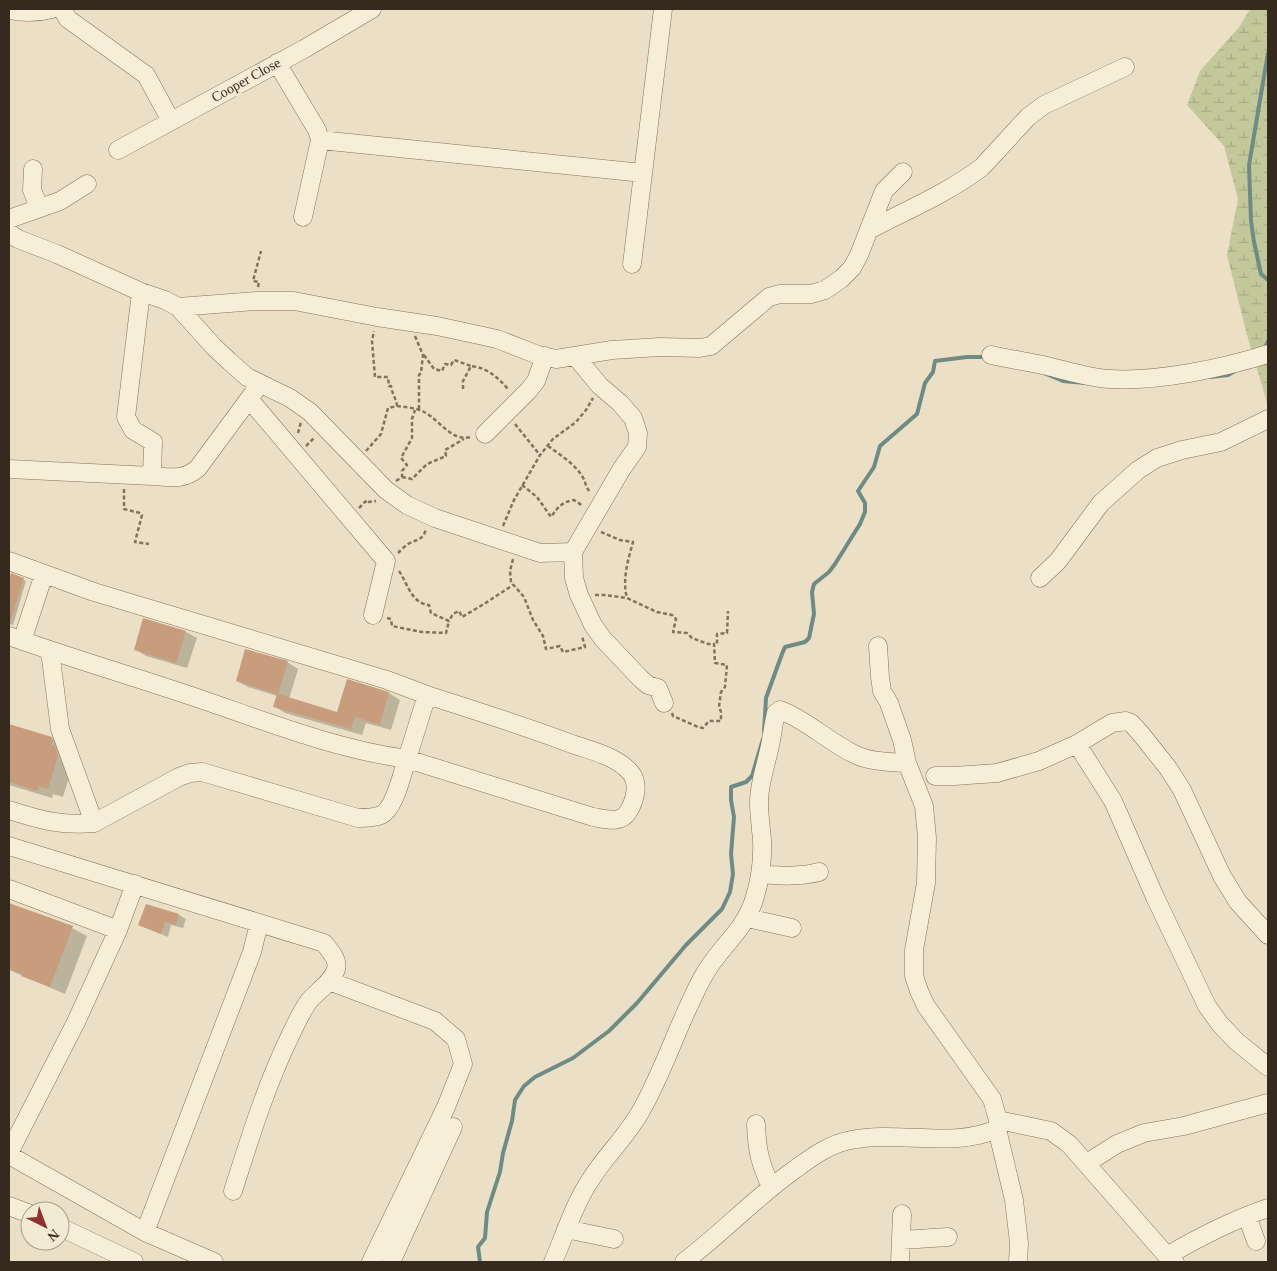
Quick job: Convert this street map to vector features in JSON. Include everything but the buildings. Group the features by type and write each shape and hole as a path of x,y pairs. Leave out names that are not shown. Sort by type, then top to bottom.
{"street":[{"path":"9,10 24,13 43,12 52,9"},
{"path":"62,9 68,20 146,75 171,121"},
{"name":"Cooper Close","path":"118,150 372,9"},
{"path":"632,264 663,9"},
{"path":"277,63 317,130 320,140 303,217"},
{"path":"868,230 974,174 1028,117 1044,105 1125,67"},
{"path":"320,140 643,173"},
{"path":"34,169 32,190 39,207"},
{"path":"178,307 257,301 294,301 376,317 437,326 497,339 556,359 612,350 660,347 700,348 711,346 769,297 796,293 811,294 825,290 841,279 852,268 859,255 884,191 903,172"},
{"path":"9,219 60,200 87,184"},
{"path":"9,233 18,239 178,307 219,352 248,377 290,398 310,412 386,490 407,505 435,518 540,553 573,552"},
{"path":"141,292 126,417 133,430 153,442 152,476"},
{"path":"990,355 1110,379 1177,374 1267,358"},
{"path":"485,434 536,381 545,356"},
{"path":"576,357 600,386 633,418 638,433 637,447 573,552 574,578 579,595 593,625 603,639 648,685 658,688 664,702"},
{"path":"9,468 175,478 192,473 198,468 260,384"},
{"path":"249,399 386,561 374,615"},
{"path":"1040,578 1058,561 1101,503 1138,470 1157,458 1182,450 1221,442 1268,419"},
{"path":"9,562 44,574 94,592 387,680 609,757 631,773 635,780 636,791 631,808 625,816 616,820 593,817 407,759 357,751 16,639 44,574"},
{"path":"878,646 882,691 893,712 907,763 924,806 927,838 926,883 914,950 914,976 926,1006 992,1100 1014,1200 1020,1243 1018,1262"},
{"path":"50,651 60,729 94,823"},
{"path":"9,810 51,823 73,825 94,823 179,776 202,772 358,818 375,817 384,814 392,804 428,695"},
{"path":"553,1262 566,1229 590,1181 642,1110 704,975 716,956 736,935 747,918 760,874 762,843 759,803 761,780 778,710 791,715 853,754 869,759 907,763"},
{"path":"935,776 997,773 1039,761 1077,744 1112,723 1126,720 1131,723 1168,768 1182,790 1222,876 1238,902 1268,935"},
{"path":"1077,744 1113,801 1207,1006 1236,1041 1268,1067"},
{"path":"9,846 324,943 332,954 337,964 336,972 329,982 309,1001 291,1034 262,1101 233,1191"},
{"path":"760,874 802,876 819,872"},
{"path":"135,884 118,930 52,1070 38,1093 9,1154 145,1232 214,1262"},
{"path":"9,889 118,930"},
{"path":"747,918 792,928"},
{"path":"145,1232 252,952 259,923"},
{"path":"329,982 435,1021 456,1039 463,1064 446,1107 371,1262"},
{"path":"1087,1163 1117,1144 1144,1133 1184,1126 1268,1103"},
{"path":"756,1124 760,1162 771,1187"},
{"path":"684,1262 704,1247 771,1187 820,1151 850,1140 909,1137 954,1138 983,1135 998,1125 1051,1131 1069,1144 1171,1259 1186,1244 1268,1208"},
{"path":"391,1262 454,1127"},
{"path":"900,1262 902,1214"},
{"path":"1247,1216 1256,1241"},
{"path":"566,1229 614,1239"},
{"path":"70,1232 134,1262"},
{"path":"902,1240 948,1237"}],"path":[{"path":"257,301 259,282 253,281 261,251"},
{"path":"376,317 372,341 375,377 388,377 397,406"},
{"path":"415,322 414,336 423,355 434,369 442,371 445,364 451,365 454,360 471,366 482,367 491,372 540,455"},
{"path":"402,477 402,471 407,465 401,458 412,438 412,419 417,410 419,375 421,373 423,355"},
{"path":"463,389 463,381 471,366"},
{"path":"496,539 522,485 540,455 562,431 576,422 586,410 600,386"},
{"path":"358,460 381,434 388,408 397,406 424,412 447,430 464,439"},
{"path":"292,450 302,420 310,412"},
{"path":"292,450 326,427"},
{"path":"349,518 367,500 369,502 376,502 386,490 402,477 412,478 427,464 446,456 445,450 464,439 485,434"},
{"path":"548,446 569,461 584,478 584,486 597,513 601,532 611,537 633,542 625,578 624,589 627,598"},
{"path":"125,475 124,509 142,515 135,542 149,544"},
{"path":"522,485 537,497 551,517 561,504 574,500 597,513"},
{"path":"435,518 426,524 424,535 419,540 409,544 386,561 401,573 410,592 422,604 429,605 431,613 449,621"},
{"path":"518,546 510,571 511,582 524,597 546,649 560,646 563,652 585,648 581,632 593,625"},
{"path":"374,615 391,619 392,626 422,632 446,633 453,614 459,611 462,617 513,585"},
{"path":"579,595 604,595 627,598 648,608 672,615 676,619 673,632 688,633 692,638 708,644 717,644 717,634 727,633 728,611"},
{"path":"664,702 670,705 673,716 698,727 703,728 709,721 721,721 719,707 721,692 725,687 727,665 715,663 714,644"}],"green space":[{"path":"1250,9 1268,9 1268,406 1247,335 1227,255 1238,199 1224,146 1187,105 1200,71 1240,26"}],"waterway":[{"path":"1268,53 1249,165 1251,221 1254,242 1261,274 1268,280"},
{"path":"1264,350 1268,341"},
{"path":"764,732 766,698 782,654 785,647 805,642 809,638 814,614 812,592 814,584 829,572 860,524 865,512 865,503 858,491 874,467 880,446 917,414 925,383 933,372 935,361 967,357 987,357"},
{"path":"1210,377 1228,375 1235,371"},
{"path":"1044,373 1063,381 1085,383"},
{"path":"480,1262 478,1247 485,1238 487,1212 500,1172 515,1100 524,1086 535,1077 573,1058 609,1031 637,1003 686,945 722,909 730,892 733,874 731,854 734,817 731,787 746,782 752,776 763,739"}]}
